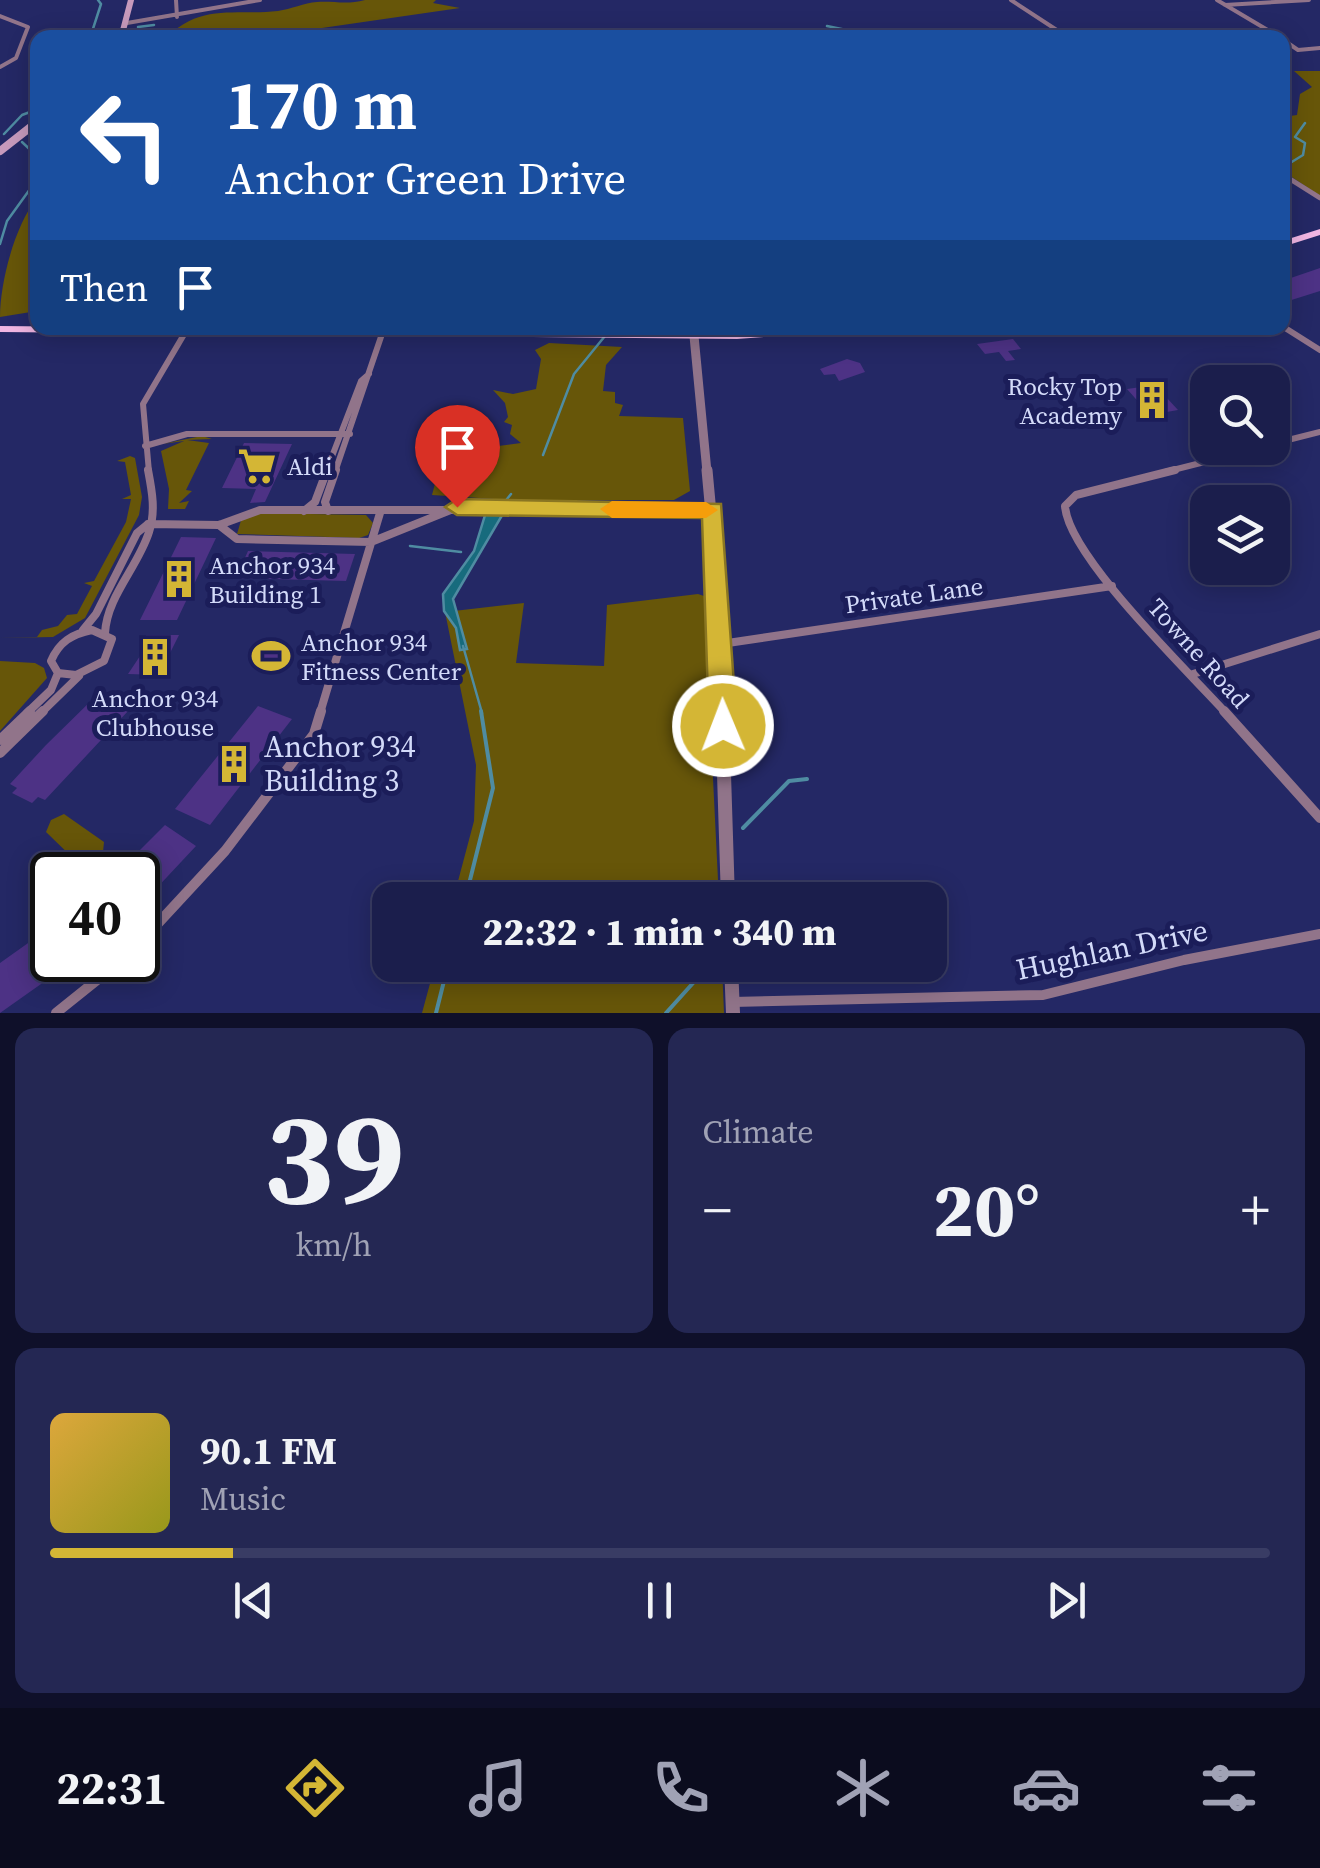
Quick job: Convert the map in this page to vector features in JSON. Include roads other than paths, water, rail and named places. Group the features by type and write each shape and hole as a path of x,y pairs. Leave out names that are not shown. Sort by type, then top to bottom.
{"main road":[{"path":"124,30 131,0"},
{"path":"0,151 30,128"},
{"path":"1290,241 1320,232"},
{"path":"0,329 30,329"},
{"path":"588,335 646,335"}],"street":[{"path":"176,0 177,16"},
{"path":"126,23 260,0"},
{"path":"1011,0 1057,30"},
{"path":"1217,0 1269,30"},
{"path":"1225,4 1309,0"},
{"path":"0,16 22,21 28,27 16,58 0,67"},
{"path":"1290,44 1298,50 1320,48"},
{"path":"1290,179 1320,198"},
{"path":"1290,331 1320,350"},
{"path":"105,632 106,617 148,533 155,496 145,446 143,404 184,335"},
{"path":"330,512 325,502 382,335"},
{"path":"693,335 713,510 728,882"},
{"path":"304,512 315,502 361,380 369,374"},
{"path":"1290,440 1320,432"},
{"path":"145,446 187,434 350,434"},
{"name":"Towne Road","path":"1193,465 1076,495 1065,506 1066,521 1112,586 1320,818"},
{"path":"86,673 58,672 53,668 54,653 92,621 138,533 148,524 219,524 250,511 380,514 457,507 713,510"},
{"path":"219,524 237,539 371,542 457,507"},
{"path":"160,922 225,852 314,734 380,514"},
{"path":"230,531 236,519"},
{"name":"Private Lane","path":"721,644 1112,586"},
{"path":"0,753 68,684 110,654 112,639 105,632 80,632"},
{"path":"1193,674 1320,634"},
{"path":"0,740 52,690 58,672"},
{"name":"Hughlan Drive","path":"733,1007 1043,995 1184,960 1320,934"},
{"path":"56,1013 95,982"},
{"path":"732,982 733,1007"}],"waterway":[{"path":"93,30 101,4 98,0"},
{"path":"138,27 154,25"},
{"path":"827,26 846,30"},
{"path":"4,134 30,112"},
{"path":"1290,163 1303,155 1305,143 1295,137 1305,123"},
{"path":"22,142 30,150"},
{"path":"0,244 7,221 30,189"},
{"path":"543,455 574,374 605,336"},
{"path":"500,508 511,494"},
{"path":"410,546 461,552"},
{"path":"463,646 482,713"},
{"path":"470,882 493,788 481,711"},
{"path":"743,828 789,781 807,779"},
{"path":"436,1013 444,982"},
{"path":"666,1013 694,982"}],"place":[{"name":"Rocky Top Academy","path":"1152,400"},
{"name":"Aldi","path":"257,466"},
{"name":"Anchor 934 Building 1","path":"179,579"},
{"name":"Anchor 934 Fitness Center","path":"271,656"},
{"name":"Anchor 934 Clubhouse","path":"155,657"},
{"name":"Anchor 934 Building 3","path":"234,764"}]}
